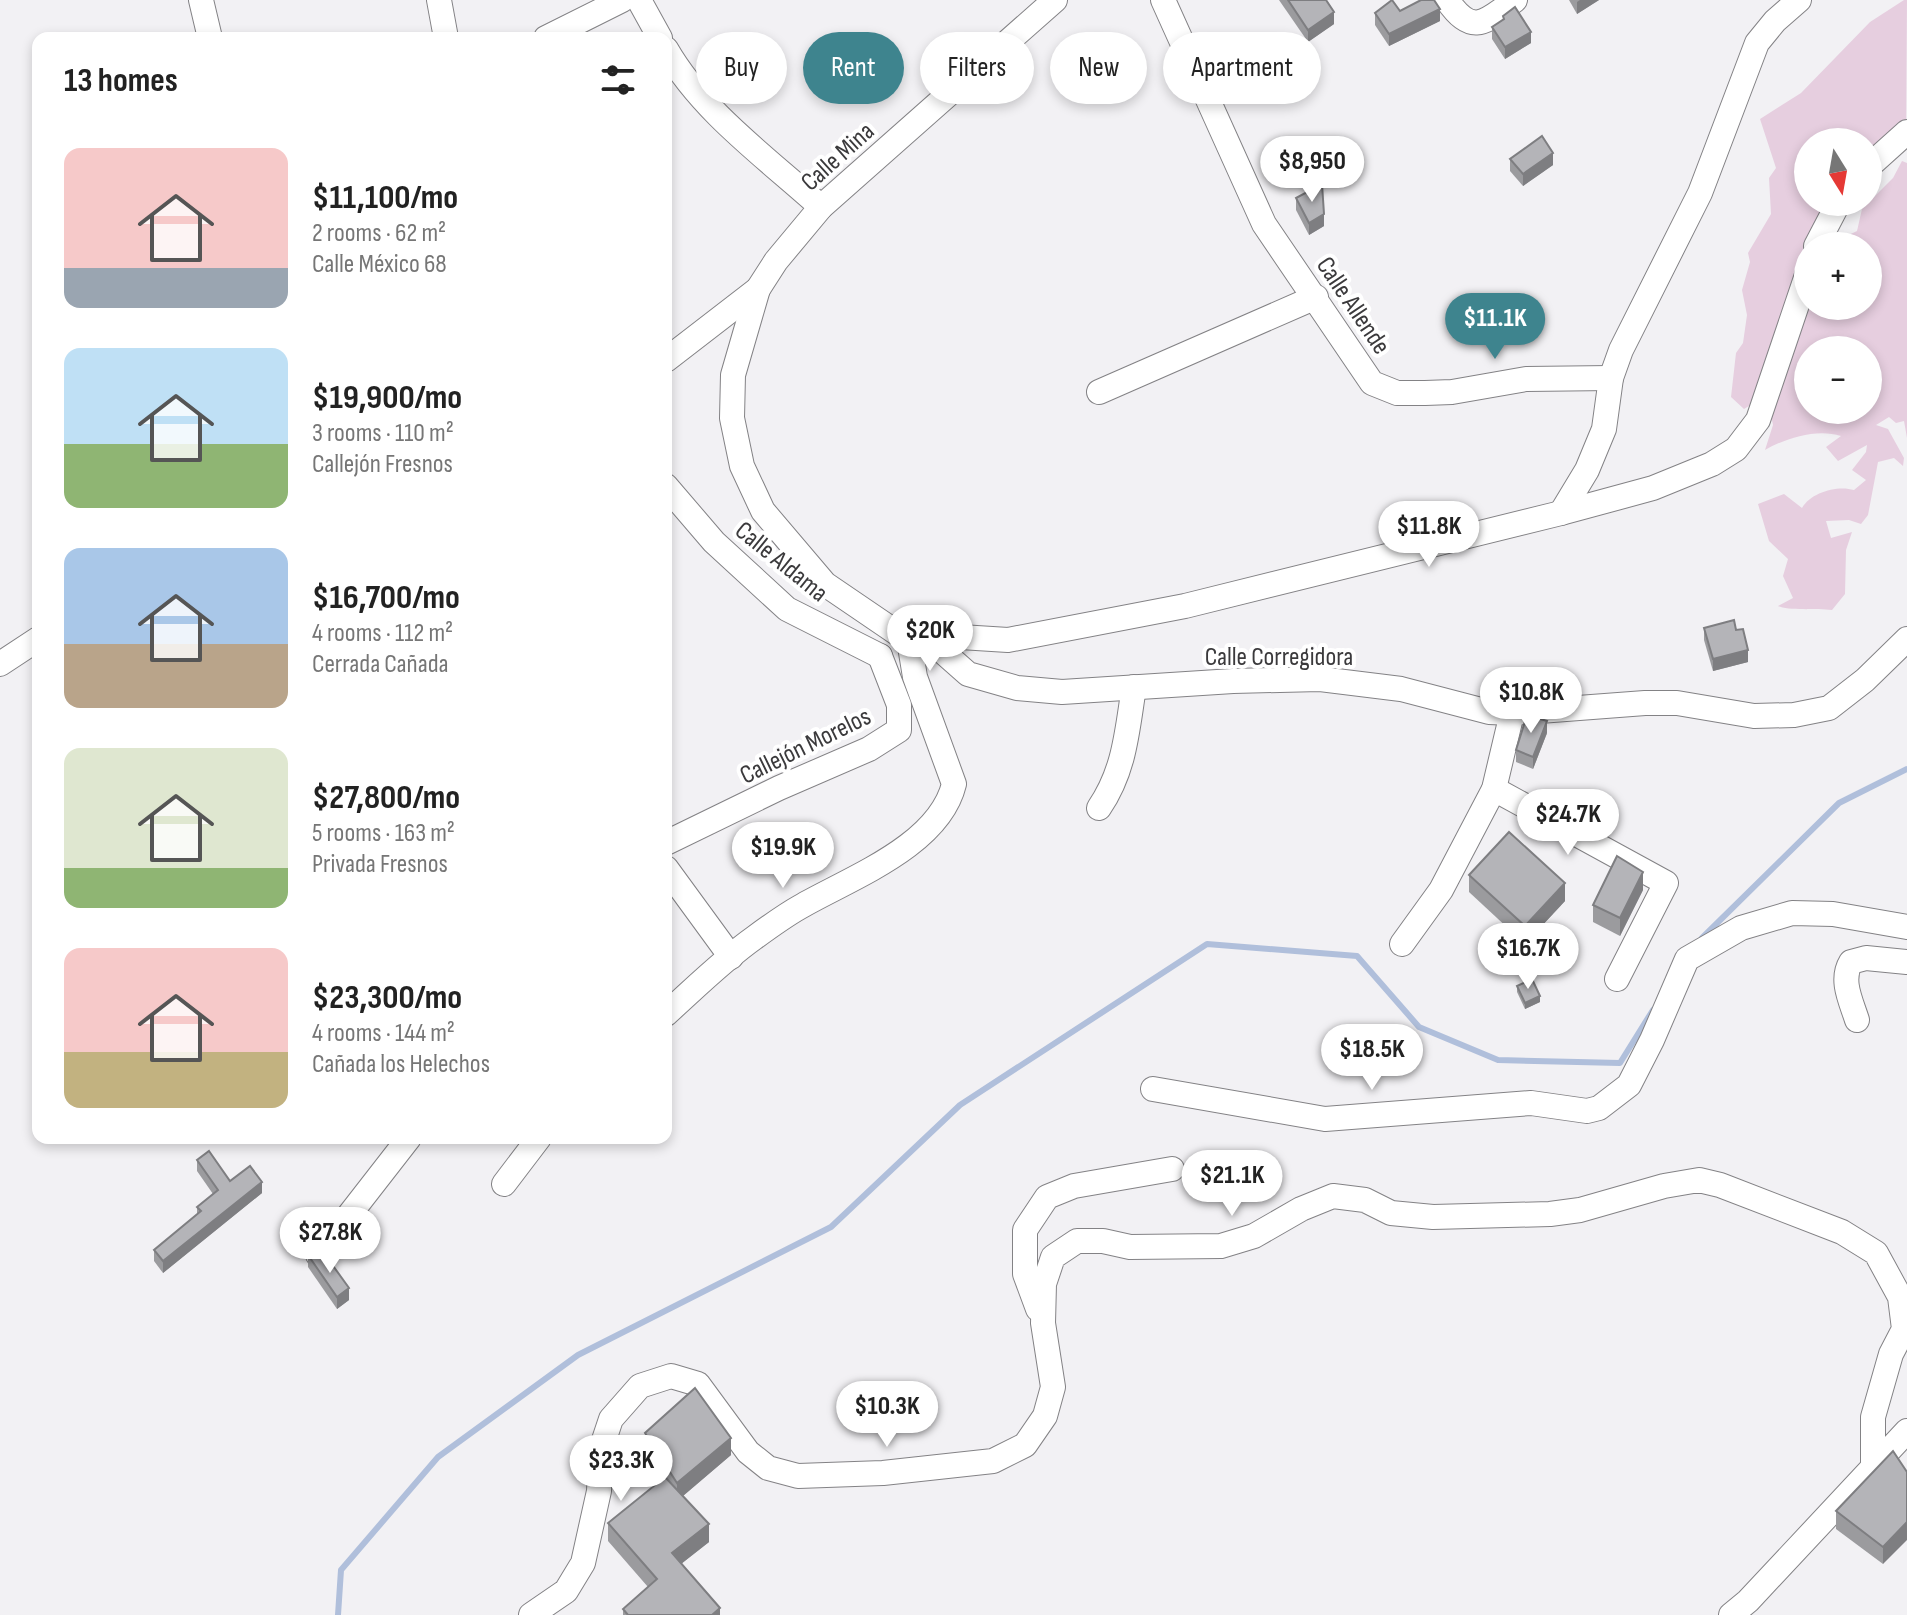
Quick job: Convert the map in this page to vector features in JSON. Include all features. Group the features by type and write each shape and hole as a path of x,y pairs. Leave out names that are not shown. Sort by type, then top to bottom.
{"street":[{"path":"201,0 209,32"},
{"path":"439,0 445,32"},
{"path":"558,32 622,0"},
{"path":"639,0 657,32"},
{"name":"Calle Mina","path":"672,355 758,289 776,261 821,207 1055,0"},
{"name":"Calle Allende","path":"1163,0 1264,224 1372,383 1397,393 1425,393 1452,392 1526,379 1611,378"},
{"path":"1447,0 1457,15 1468,23 1479,24 1515,0"},
{"path":"1561,513 1587,470 1604,429 1611,378 1621,350 1700,193 1757,43 1775,21 1799,0"},
{"path":"672,59 707,103 821,207"},
{"path":"1882,154 1907,132"},
{"name":"Calle Corregidora","path":"758,289 733,375 732,418 742,466 763,511 825,584 910,634 968,674 1017,688 1062,692 1320,679 1401,689 1489,712 1656,703 1699,705 1754,716 1794,715 1829,708 1865,680 1907,639"},
{"path":"1099,392 1316,297"},
{"path":"880,656 910,634 1008,640 1185,606 1653,488 1712,464 1736,449 1758,420 1794,313"},
{"name":"Calle Aldama","path":"672,493 714,542 787,609 880,656"},
{"path":"672,1009 731,957 799,908 866,874 913,841 950,799 954,784 915,677 910,634"},
{"path":"0,664 32,643"},
{"name":"Callejón Morelos","path":"672,840 869,749 899,730 899,705 880,656"},
{"path":"1099,808 1113,788 1121,767 1134,687"},
{"path":"1402,944 1441,890 1494,789 1512,713"},
{"path":"1494,789 1666,883 1617,979"},
{"path":"672,876 731,957"},
{"path":"1153,1089 1325,1119 1531,1103 1587,1111 1599,1108 1629,1085 1687,959 1714,943 1741,928 1792,913 1833,914 1907,927"},
{"path":"1857,1020 1846,987 1846,971 1851,962 1866,958 1907,962"},
{"path":"318,1255 404,1144"},
{"path":"504,1184 534,1144"},
{"path":"1043,1323 1025,1274 1025,1230 1047,1197 1074,1186 1172,1169"},
{"path":"531,1615 566,1591 583,1563 599,1491 601,1449 611,1419 640,1386 671,1376 698,1384 748,1452 768,1468 798,1476 883,1473 993,1461 1025,1445 1045,1416 1053,1387 1043,1323 1044,1284 1053,1257 1077,1241 1103,1241 1130,1247 1221,1246 1254,1236 1301,1209 1333,1196 1365,1200 1391,1213 1433,1217 1550,1214 1580,1210 1664,1186 1699,1180 1720,1185 1842,1232 1876,1253 1900,1297 1904,1329 1891,1354 1873,1417 1873,1470"},
{"path":"1731,1615 1748,1601 1907,1431"}],"shaded area":[{"path":"1907,0 1906,146 1882,147 1882,128 1794,128 1794,216 1832,216 1826,232 1794,232 1794,320 1882,320 1882,232 1855,232 1860,216 1882,216 1882,189 1893,178 1902,161 1907,163 1907,438 1904,421 1896,423 1889,417 1882,421 1882,336 1794,336 1794,424 1878,424 1888,429 1904,458 1903,466 1894,458 1878,462 1868,515 1861,524 1849,520 1826,521 1831,538 1852,532 1846,550 1845,594 1832,610 1778,606 1793,598 1783,576 1788,559 1769,541 1758,504 1784,494 1802,508 1806,502 1825,491 1840,488 1854,490 1866,480 1852,470 1866,452 1867,445 1838,461 1826,447 1841,436 1832,434 1802,436 1765,450 1773,425 1767,395 1744,409 1731,397 1736,353 1743,343 1747,315 1742,290 1750,262 1748,253 1771,214 1769,178 1776,168 1760,119 1801,93 1870,22"}],"building":[{"path":"1288,0 1326,0 1334,12 1308,30"},
{"path":"1392,0 1400,11 1421,0 1434,0 1440,9 1389,34 1375,13"},
{"path":"1515,7 1531,32 1505,47 1492,27"},
{"path":"1542,136 1553,153 1523,174 1510,159"},
{"path":"1322,184 1324,214 1309,223 1296,198"},
{"path":"1734,620 1736,630 1743,629 1748,650 1713,659 1704,628"},
{"path":"1527,715 1547,721 1533,757 1516,750"},
{"path":"1509,832 1565,883 1525,926 1469,875"},
{"path":"1617,856 1643,872 1620,918 1593,905"},
{"path":"1532,979 1540,996 1525,1003 1517,986"},
{"path":"209,1151 230,1181 250,1166 262,1182 163,1261 154,1250 201,1211 197,1207 218,1190 197,1160"},
{"path":"308,1255 317,1258 326,1256 349,1288 337,1297"},
{"path":"695,1388 731,1438 677,1483 645,1433"},
{"path":"1893,1451 1907,1472 1907,1522 1883,1547 1836,1511"},
{"path":"665,1477 709,1524 672,1553 720,1608 712,1615 628,1615 623,1609 657,1579 608,1523"}],"waterway":[{"path":"1702,938 1839,803 1907,769"},
{"path":"338,1615 341,1570 438,1457 578,1355 831,1227 960,1105 1207,944 1357,956 1419,1027 1498,1060 1620,1063 1653,1010"}]}
